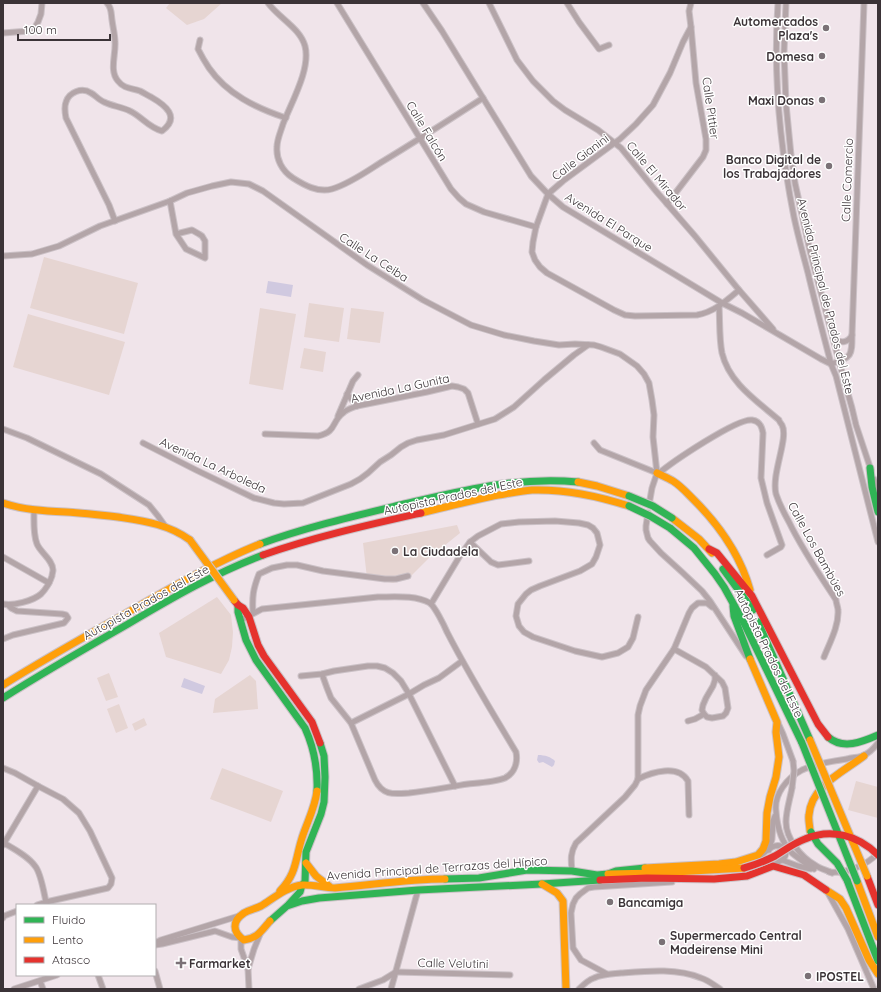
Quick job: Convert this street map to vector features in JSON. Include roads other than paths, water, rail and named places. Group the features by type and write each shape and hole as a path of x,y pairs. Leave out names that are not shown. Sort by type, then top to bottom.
{"main road":[{"path":"870,468 872,488 878,512"},
{"path":"657,474 672,480 710,516 723,534 740,562 752,596 752,608"},
{"name":"Autopista Prados del Este","path":"3,685 192,576 240,552 279,537 397,506 498,484 529,480 554,480 578,482 604,488 653,506 691,532 709,548 752,608 810,740 878,905"},
{"name":"Autopista Prados del Este","path":"3,698 57,664 182,592 212,576 246,561 282,548 477,499 522,491 560,491 581,493 604,498 629,506 659,520 694,548 715,574 733,602 802,743 878,937"},
{"path":"3,503 34,511 65,512 133,519 156,523 184,535 190,540 236,602 251,615 258,645 264,656 312,722 324,756 324,802 321,814 307,847 305,882 302,885 300,892 287,906"},
{"path":"709,548 717,553 730,567 752,596 818,724 829,738 840,743 853,744 878,735"},
{"path":"236,602 246,640 256,660 305,728 314,750 317,765 315,803 311,816 291,876 287,883 274,897"},
{"path":"733,602 734,616 742,639 777,722 776,732 779,757 776,777 767,813 766,841 763,849 758,855 746,859"},
{"path":"864,756 825,784 814,796 808,815 810,831 816,841 838,865 847,880 878,961"},
{"path":"608,874 658,874 744,868 767,860 806,838 824,834 841,835 854,838 868,845 878,854"},
{"name":"Avenida Principal de Terrazas del Hípico","path":"243,914 260,906 288,889 302,885 331,888 362,886 423,879 479,878 527,870 572,871 608,874 616,871 637,868 719,864 746,859"},
{"path":"306,863 317,878 331,888"},
{"path":"773,866 804,875 840,899 850,916 869,960 878,974"},
{"name":"Avenida Principal de Terrazas del Hípico","path":"241,938 244,940 252,939 287,906 302,901 319,898 418,890 594,880 647,878 714,879 747,876 773,866"},
{"path":"542,884 560,894 564,900 566,989"},
{"path":"241,938 236,933 235,927 239,918 243,914"}],"street":[{"path":"3,34 29,31 35,28 41,14 42,3"},
{"path":"108,3 111,10 115,36 114,73 116,80 122,86 140,91 164,106 170,113 171,120 167,127 162,131 155,129 130,111 104,102 90,92 83,90 77,91 70,95 66,102 66,118 109,205 115,221"},
{"path":"268,3 299,35 304,45 306,56 301,78 280,132 277,147 278,160 282,167 290,176 310,187 321,190 332,189 353,180 483,98"},
{"name":"Calle Falcón","path":"337,3 451,189 466,204 484,212 536,227"},
{"name":"Avenida El Parque","path":"423,3 442,31 531,176 548,194 563,207 721,305 742,313 813,356 831,364"},
{"name":"Calle El Mirador","path":"489,3 517,60 533,81 564,110 598,130 621,148 776,333"},
{"path":"567,3 579,22 600,49 609,45"},
{"path":"690,3 689,11 691,28"},
{"name":"Avenida Principal de Prados del Este","path":"778,3 776,42 779,113 786,173 798,235 831,364 836,376 878,542"},
{"name":"Avenida Principal de Prados del Este","path":"786,3 784,52 785,79 791,155 795,184 806,236 856,425 878,490"},
{"name":"Calle Comercio","path":"839,361 847,358 852,348 864,3"},
{"name":"Calle Gianini","path":"691,28 653,105 636,124 615,143 572,174 548,194 536,227 532,252 535,260 547,273 625,315 704,314 721,305 739,290"},
{"name":"Calle Pittier","path":"667,204 703,157 706,150 706,135 696,83 691,28"},
{"path":"200,40 198,49 209,68 223,83 242,99 256,107 286,118"},
{"name":"Calle La Ceiba","path":"3,256 32,254 45,251 59,246 100,226 170,201 187,193 231,182 248,184 263,191 367,265 423,300 471,325 504,335 534,341 559,345 588,345 600,347 620,354 637,366 644,374 649,383 652,400 654,416 653,437 657,474 652,488 646,526 648,538 652,545 702,591 745,655 750,659"},
{"path":"170,201 176,234 186,249 204,258 205,241 202,236 192,230 176,234"},
{"name":"Calle Los Bambúes","path":"721,305 720,342 723,358 727,367 746,392 774,416 782,425 784,430 776,472 776,494 796,536 836,600 838,621 824,657"},
{"path":"833,338 840,342 844,342 847,341 852,335"},
{"name":"Avenida La Arboleda","path":"143,443 254,498 274,503 294,504 308,501 351,484 368,474 380,462 408,443 444,435 495,419 506,413 568,360 588,345"},
{"path":"831,364 839,361"},
{"path":"337,419 353,381 358,375"},
{"name":"Avenida La Gunita","path":"265,434 323,435 331,430 337,419 343,413 358,406 452,386 464,389 468,394 478,424"},
{"path":"347,394 358,406"},
{"path":"594,443 600,450 657,474 727,428 746,420 753,420 758,423 762,427 761,478 767,503 782,545 767,555"},
{"path":"3,429 27,438 101,474 148,505 165,527"},
{"path":"6,605 17,604 40,595 50,583 53,570 48,559 37,545 34,529 34,511"},
{"path":"431,604 461,554 470,542 486,531 501,524 555,521 579,523 594,528 598,533 600,545 596,558 592,564 580,572 540,586 526,594 518,604 516,616 519,626 524,632 533,637 575,651 602,657 618,653 628,647 633,638 638,616"},
{"path":"470,542 491,562 498,565 529,560"},
{"path":"3,557 50,583"},
{"path":"251,615 254,585 259,574 272,568 297,565 323,571 385,579 396,579 408,576"},
{"path":"241,620 262,609 395,597 421,600 431,604 439,616 462,661 516,752 517,763 515,768 505,778 489,781 435,790 397,794 383,792 378,787 351,723 331,698 322,674"},
{"path":"572,871 572,850 576,843 625,798 638,779 638,715 646,690 674,649 689,613 695,605 698,603 707,603 715,609"},
{"path":"3,639 13,635 64,624 68,618 66,615 62,614 17,611 6,605"},
{"path":"674,649 706,667 722,682 725,688 728,708 723,716 712,718 707,717 702,710 706,698 713,686 715,680 714,676"},
{"path":"351,723 439,678 462,661"},
{"path":"301,676 368,666 385,668 393,673 401,681 409,694 455,786"},
{"path":"688,721 704,714"},
{"path":"777,722 794,761 792,788 786,820 790,838 798,850 806,858 815,865 832,873"},
{"path":"814,869 790,851 783,841 778,826 775,806 782,787 798,773 804,770 830,762 864,756 878,743"},
{"path":"3,768 16,772 63,799 80,813 112,878 111,884 108,888 40,904"},
{"path":"638,779 666,771 682,774 688,781 689,815"},
{"path":"38,786 4,844 20,853 36,866 42,883 46,902"},
{"path":"769,850 772,839 773,822 776,814"},
{"path":"769,850 778,846 784,848 786,855 782,860 773,866"},
{"name":"Avenida Principal de Terrazas del Hípico","path":"746,859 758,857 769,850"},
{"path":"782,860 798,866 832,873 846,871 868,861 878,854"},
{"path":"607,974 581,960 573,948 571,913 576,898 588,888 677,881 683,879"},
{"path":"391,989 418,890"},
{"path":"826,890 848,929 874,989"},
{"path":"3,916 16,911"},
{"path":"156,943 161,940 243,914"},
{"path":"156,944 162,944 215,931 232,937 241,938 241,948 248,969 249,989"},
{"path":"248,969 254,949 262,931"},
{"path":"579,989 593,978 607,974 669,971 701,978 720,989"},
{"path":"359,989 383,980 396,972"},
{"name":"Calle Velutini","path":"396,972 510,975"},
{"path":"156,975 160,989"},
{"path":"14,989 54,976"},
{"path":"98,976 103,989"},
{"path":"40,980 42,989"},
{"path":"710,982 714,989"}],"place":[{"name":"Automercados Plaza's","path":"826,28"},
{"name":"Domesa","path":"822,56"},
{"name":"Maxi Donas","path":"822,100"},
{"name":"Banco Digital de los Trabajadores","path":"829,166"},
{"name":"La Ciudadela","path":"395,551"},
{"name":"Bancamiga","path":"610,902"},
{"name":"Supermercado Central Madeirense Mini","path":"662,942"},
{"name":"Farmarket","path":"181,963"},
{"name":"IPOSTEL","path":"808,976"}]}
